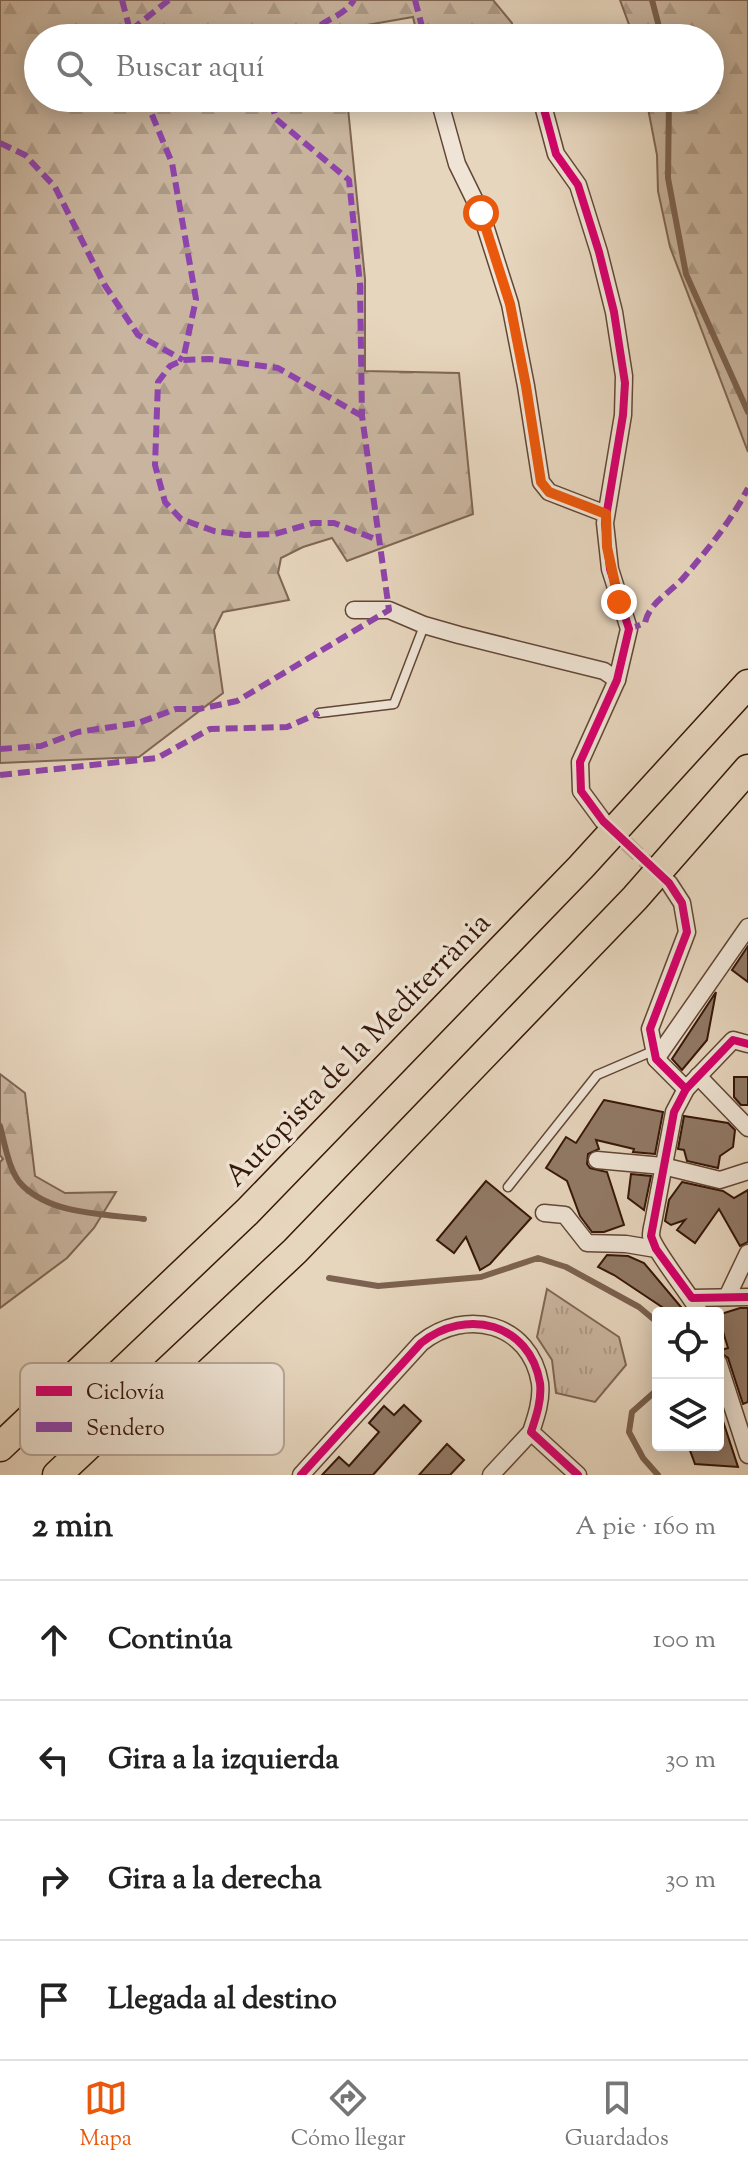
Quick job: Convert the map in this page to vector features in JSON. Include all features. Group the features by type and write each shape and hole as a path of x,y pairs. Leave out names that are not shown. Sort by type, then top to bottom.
{"highway":[{"name":"Autopista de la Mediterrània","path":"88,1363 302,1156 581,867 748,684"},
{"path":"175,1363 327,1218 635,898 748,769"},
{"name":"Autopista de la Mediterrània","path":"0,1447 20,1428"},
{"path":"57,1475 78,1455"}],"street":[{"path":"443,112 457,164 481,213 510,304 529,398 541,482 549,492 606,514"},
{"path":"545,112 556,154 578,185 583,200 599,252 622,352 624,407 606,514 610,569 629,629 617,680 580,762 581,791 603,821"},
{"path":"354,610 389,610 424,625 604,671 617,680"},
{"path":"669,883 682,903 687,932 650,1029 654,1055 748,1128"},
{"path":"654,1055 748,927"},
{"path":"748,1044 733,1040 692,1082 674,1112 651,1236 656,1249 696,1306 727,1297 748,1297"},
{"path":"597,1160 663,1166 720,1180 748,1171"},
{"path":"544,1213 565,1215 587,1243 656,1249"},
{"path":"727,1297 748,1254"},
{"path":"301,1475 421,1343 432,1334 455,1324 484,1324 500,1329 514,1339 537,1371 541,1393 531,1432 491,1475"},
{"path":"723,1379 748,1455"},
{"path":"531,1432 578,1475"}],"lane":[{"path":"319,713 394,704 424,625"},
{"path":"508,1187 597,1075 654,1055"}],"green space":[{"path":"0,0 493,0 512,24 415,24 413,17 373,24 24,24 24,112 348,112 365,279 365,371 459,373 473,514 347,561 332,538 281,558 278,573 289,600 223,612 214,630 223,693 139,757 0,763"},
{"path":"620,0 748,0 748,452 670,247 658,191 657,155 649,112 724,112 724,24 629,24"},
{"path":"0,1074 25,1093 35,1176 65,1193 116,1192 94,1228 67,1258 0,1308 0,1162 3,1159 0,1155"},
{"path":"547,1289 619,1337 626,1365 595,1402 556,1393 552,1360 537,1337"}],"building":[{"path":"748,946 748,982 732,970"},
{"path":"716,992 707,1040 682,1070 672,1059"},
{"path":"734,1077 748,1077 748,1105 741,1105 734,1097"},
{"path":"604,1100 663,1112 655,1154 633,1152 634,1149 596,1140 599,1149 588,1154 587,1164 590,1168 607,1172 624,1225 604,1232 592,1232 580,1216 567,1181 546,1168 566,1137 576,1143"},
{"path":"684,1116 728,1123 735,1130 733,1147 720,1156 718,1168 687,1161 684,1150 678,1149"},
{"path":"631,1174 651,1176 644,1210 628,1198"},
{"path":"486,1181 531,1218 490,1264 480,1270 466,1237 454,1253 437,1240"},
{"path":"682,1182 723,1191 734,1198 748,1190 748,1242 740,1246 719,1209 695,1243 677,1230 685,1220 671,1225 665,1221 669,1200"},
{"path":"607,1255 628,1256 644,1263 681,1307 662,1307 598,1267"},
{"path":"748,1308 748,1402 743,1404 728,1358 724,1355 724,1349 728,1348 724,1335 724,1313"},
{"path":"404,1405 421,1421 373,1475 322,1475 339,1457 349,1466 379,1432 369,1423 384,1406 394,1415"},
{"path":"724,1424 738,1467 695,1464 690,1451 724,1451"},
{"path":"447,1444 464,1460 450,1475 419,1475"}],"waterway":[{"path":"652,0 658,24"},
{"path":"669,112 668,178 686,274 748,412"},
{"path":"0,1126 14,1174 35,1196 80,1212 144,1219"},
{"path":"329,1278 378,1286 481,1277 538,1258 566,1267 639,1307 652,1318"},
{"path":"652,1394 632,1412 629,1432 643,1458 658,1475"}],"tunnel":[{"path":"609,827 662,877"}],"marked path":[{"path":"122,0 128,24"},
{"path":"139,24 169,0"},
{"path":"323,24 344,11 354,0"},
{"path":"415,0 421,24"},
{"path":"151,112 172,163 196,299 183,360"},
{"path":"0,749 41,746 78,732 138,723 176,709 199,709 237,701 389,610 362,416 360,284 349,180 276,119 274,112"},
{"path":"0,143 25,155 55,187 104,284 138,335 183,360"},
{"path":"362,416 278,368 210,359 183,360 170,366 158,382 155,465 165,502 181,519 214,531 245,535 275,534 313,523 334,523 378,540"},
{"path":"629,629 645,623 656,603 694,566 727,523 748,488"},
{"path":"0,775 157,758 210,729 287,727 319,713"}],"cycle path":[{"path":"545,112 556,154 578,185 599,252 614,312 625,383 623,415 605,523 610,569 629,629 617,680 580,762 581,791 603,821 669,883 682,903 687,932 650,1029 656,1059 686,1089"},
{"path":"748,1044 733,1040 686,1089 674,1112 651,1236 656,1249 692,1298 748,1297"},
{"path":"301,1475 421,1343 439,1332 476,1324 510,1334 524,1346 534,1363 540,1383 537,1414 531,1432 578,1475"}],"route":[{"path":"481,213 510,304 541,482 549,492 606,514 610,569 619,602"}]}
